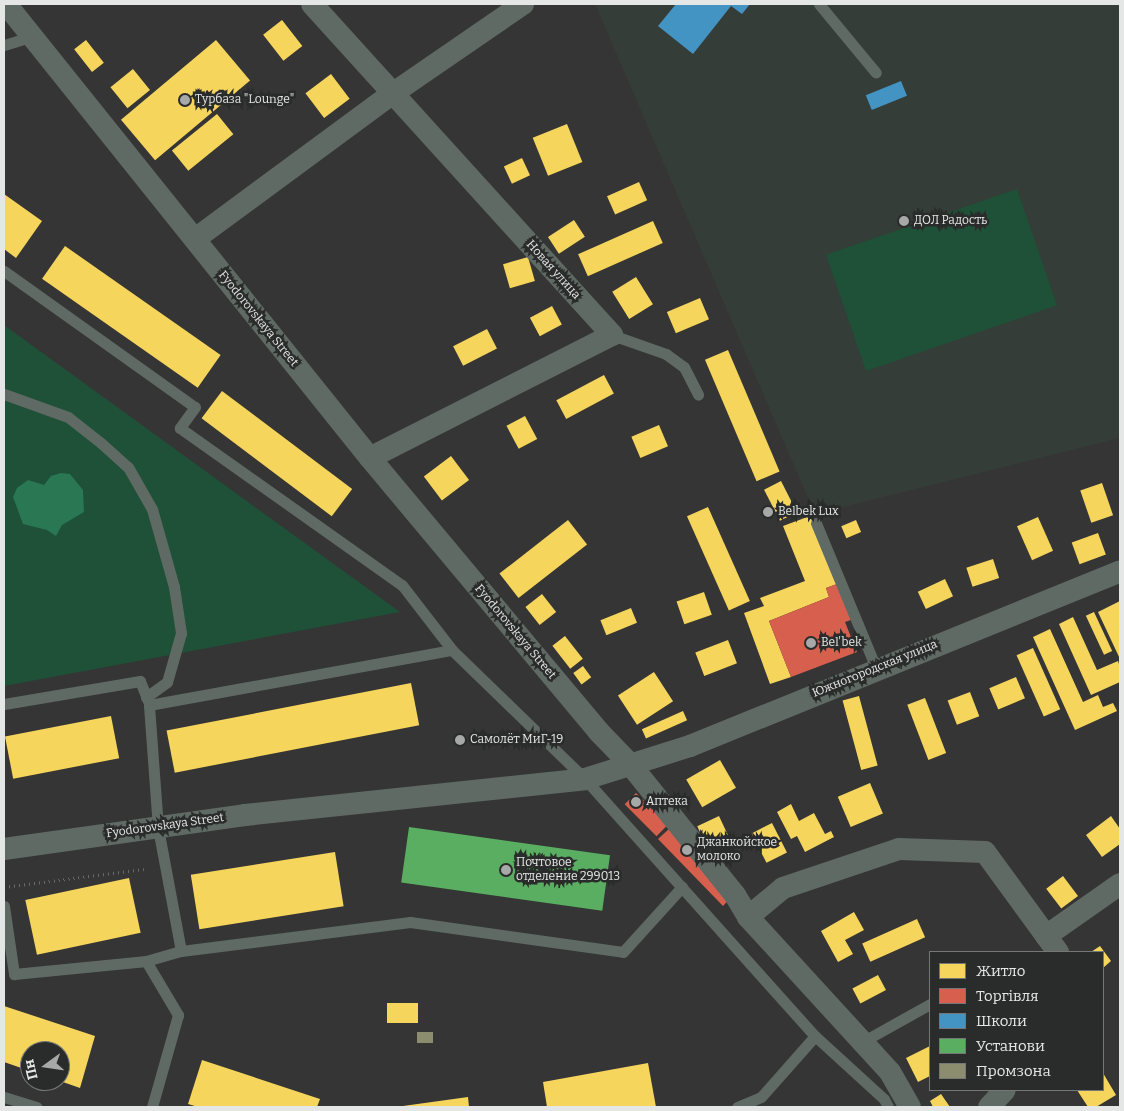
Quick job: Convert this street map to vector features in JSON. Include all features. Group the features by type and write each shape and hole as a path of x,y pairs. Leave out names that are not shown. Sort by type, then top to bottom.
{"street":[{"name":"Fyodorovskaya Street","path":"4,849 245,815 585,779 630,764 599,732 370,458 6,4"},
{"name":"Новая улица","path":"312,4 612,335"},
{"path":"195,239 392,94 523,4"},
{"path":"370,458 612,335"},
{"name":"Южногородская улица","path":"630,764 690,746 876,668 1120,571"},
{"path":"630,764 735,895 748,917 890,1072 910,1107"},
{"path":"748,917 783,888 899,849 985,852 1052,944 1120,884"},
{"path":"989,1107 1004,1091"}],"lane":[{"path":"819,4 876,73"},
{"path":"4,45 33,36"},
{"path":"4,271 196,406 180,428 402,585 452,650 585,779 815,1036 884,1099 888,1107"},
{"path":"612,335 666,354 684,367 698,395"},
{"path":"4,394 68,417 101,442 128,467 152,508 174,587 181,632 167,682 148,701"},
{"path":"816,523 876,668"},
{"path":"148,701 452,650"},
{"path":"4,704 140,681 148,701 158,828 180,951"},
{"path":"4,906 14,974 146,961 180,951 410,922 624,952 682,887"},
{"path":"146,961 178,1015 152,1107"},
{"path":"862,1042 929,1005"},
{"path":"737,1107 760,1097 815,1036"},
{"path":"4,1097 37,1107"}],"path":[{"path":"4,887 144,869"}],"shaded area":[{"name":"ДОЛ Радость","path":"595,4 1120,4 1120,438 815,514"},
{"path":"1017,189 1057,305 866,371 826,255"},
{"path":"4,325 400,612 4,686"},
{"path":"61,473 70,474 83,490 84,512 62,525 56,536 47,530 23,524 13,497 17,488 28,480 44,485 51,476"}],"building: Житло":[{"path":"282,20 302,46 283,61 263,35"},
{"path":"86,40 104,63 92,72 74,49"},
{"name":"Турбаза \"Lounge\"","path":"216,40 250,81 155,160 121,120"},
{"path":"133,69 150,90 127,108 110,87"},
{"path":"331,74 350,99 324,118 305,93"},
{"path":"217,114 233,134 188,171 172,151"},
{"path":"567,124 582,162 548,176 533,138"},
{"path":"522,158 530,175 512,184 504,166"},
{"path":"639,182 647,200 615,215 607,196"},
{"path":"4,194 42,221 16,258 4,249"},
{"path":"574,220 585,237 559,254 548,237"},
{"path":"653,221 663,243 588,276 578,254"},
{"path":"65,246 221,355 198,388 42,279"},
{"path":"528,257 535,281 510,288 503,264"},
{"path":"636,277 653,304 629,319 612,292"},
{"path":"700,298 709,319 676,333 667,312"},
{"path":"552,306 562,325 540,336 530,318"},
{"path":"487,329 497,349 463,366 453,346"},
{"path":"728,350 780,472 757,481 705,360"},
{"path":"604,375 614,394 566,419 556,400"},
{"path":"222,391 352,489 332,516 202,418"},
{"path":"525,416 537,439 519,449 506,426"},
{"path":"659,425 668,446 640,458 631,437"},
{"path":"451,456 469,480 442,500 424,476"},
{"path":"781,481 797,512 780,521 764,490"},
{"path":"1102,483 1113,515 1091,523 1080,490"},
{"path":"708,507 750,601 729,610 687,516"},
{"path":"810,516 837,584 826,588 829,597 769,621 791,677 770,684 744,613 764,606 760,598 805,581 783,526"},
{"path":"1038,517 1053,551 1032,560 1017,526"},
{"path":"568,520 587,544 519,598 499,574"},
{"path":"856,520 861,532 846,538 841,526"},
{"path":"1098,533 1106,555 1080,564 1072,543"},
{"path":"993,559 999,578 973,587 966,568"},
{"path":"945,579 953,596 926,609 918,592"},
{"path":"704,592 712,615 684,624 677,601"},
{"path":"542,594 556,612 540,625 525,607"},
{"path":"1120,601 1120,659 1098,612"},
{"path":"631,608 637,623 606,635 600,620"},
{"path":"1094,612 1112,651 1104,655 1086,616"},
{"path":"1073,617 1097,670 1118,661 1120,682 1091,695 1059,624"},
{"path":"1050,629 1083,702 1098,695 1103,707 1113,703 1117,711 1075,730 1033,637"},
{"path":"565,636 583,659 570,669 552,646"},
{"path":"728,640 737,663 704,676 695,653"},
{"path":"1033,648 1060,709 1044,717 1017,655"},
{"path":"583,666 591,677 582,684 573,673"},
{"path":"654,672 673,701 637,725 618,695"},
{"path":"1016,677 1025,698 998,710 989,688"},
{"path":"411,683 419,725 175,773 167,731"},
{"path":"970,692 979,716 957,725 948,701"},
{"path":"859,696 878,766 861,770 843,700"},
{"path":"925,698 946,753 928,760 907,705"},
{"path":"683,711 687,720 646,738 642,729"},
{"path":"111,716 119,758 13,779 5,737"},
{"path":"720,760 736,788 702,807 686,780"},
{"path":"870,783 883,813 851,827 838,797"},
{"path":"791,804 799,821 814,813 825,834 831,831 834,837 805,852 797,836 791,839 777,812"},
{"path":"719,816 728,835 706,845 697,826"},
{"path":"1111,816 1120,829 1120,844 1102,857 1086,835"},
{"path":"772,823 787,852 766,863 752,833"},
{"path":"335,852 344,906 199,929 191,875"},
{"path":"1063,876 1078,896 1061,909 1046,889"},
{"path":"129,878 141,933 37,955 25,900"},
{"path":"854,912 864,930 845,940 853,954 838,962 821,931"},
{"path":"917,919 925,937 870,962 862,943"},
{"path":"1100,946 1104,951 1092,951"},
{"path":"1104,951 1111,961 1104,967"},
{"path":"878,975 886,990 860,1004 852,989"},
{"path":"387,1003 418,1003 418,1023 387,1023"},
{"path":"4,1006 95,1036 80,1088 70,1084 70,1041 20,1041 20,1068 4,1062"},
{"path":"929,1046 929,1076 918,1082 906,1058"},
{"path":"202,1060 320,1099 317,1107 198,1107 188,1104"},
{"path":"648,1063 656,1107 547,1107 543,1082"},
{"path":"1104,1075 1116,1095 1096,1107 1088,1107 1078,1091 1104,1091"},
{"path":"941,1094 950,1107 933,1107 930,1101"},
{"path":"468,1097 469,1107 403,1107 403,1106"}],"building: Торгівля":[{"path":"837,584 851,620 845,622 857,652 791,677 769,621 829,597 826,588"},
{"path":"636,793 668,825 657,836 625,804"},
{"path":"670,828 732,896 723,906 658,839"}],"building: Школи":[{"path":"676,4 750,4 742,14 731,6 693,54 658,26"},
{"path":"901,81 907,96 872,110 866,95"}],"building: Установи":[{"name":"Почтовое отделение 299013","path":"409,827 610,855 602,911 401,882"}],"building: Промзона":[{"path":"417,1032 433,1032 433,1043 417,1043"}],"place":[{"name":"Турбаза \"Lounge\"","path":"185,100"},
{"name":"ДОЛ Радость","path":"904,221"},
{"name":"Belbek Lux","path":"768,512"},
{"name":"Bel'bek","path":"811,643"},
{"name":"Самолёт МиГ-19","path":"460,740"},
{"name":"Аптека","path":"636,802"},
{"name":"Джанкойское молоко","path":"687,850"},
{"name":"Почтовое отделение 299013","path":"506,870"}]}
